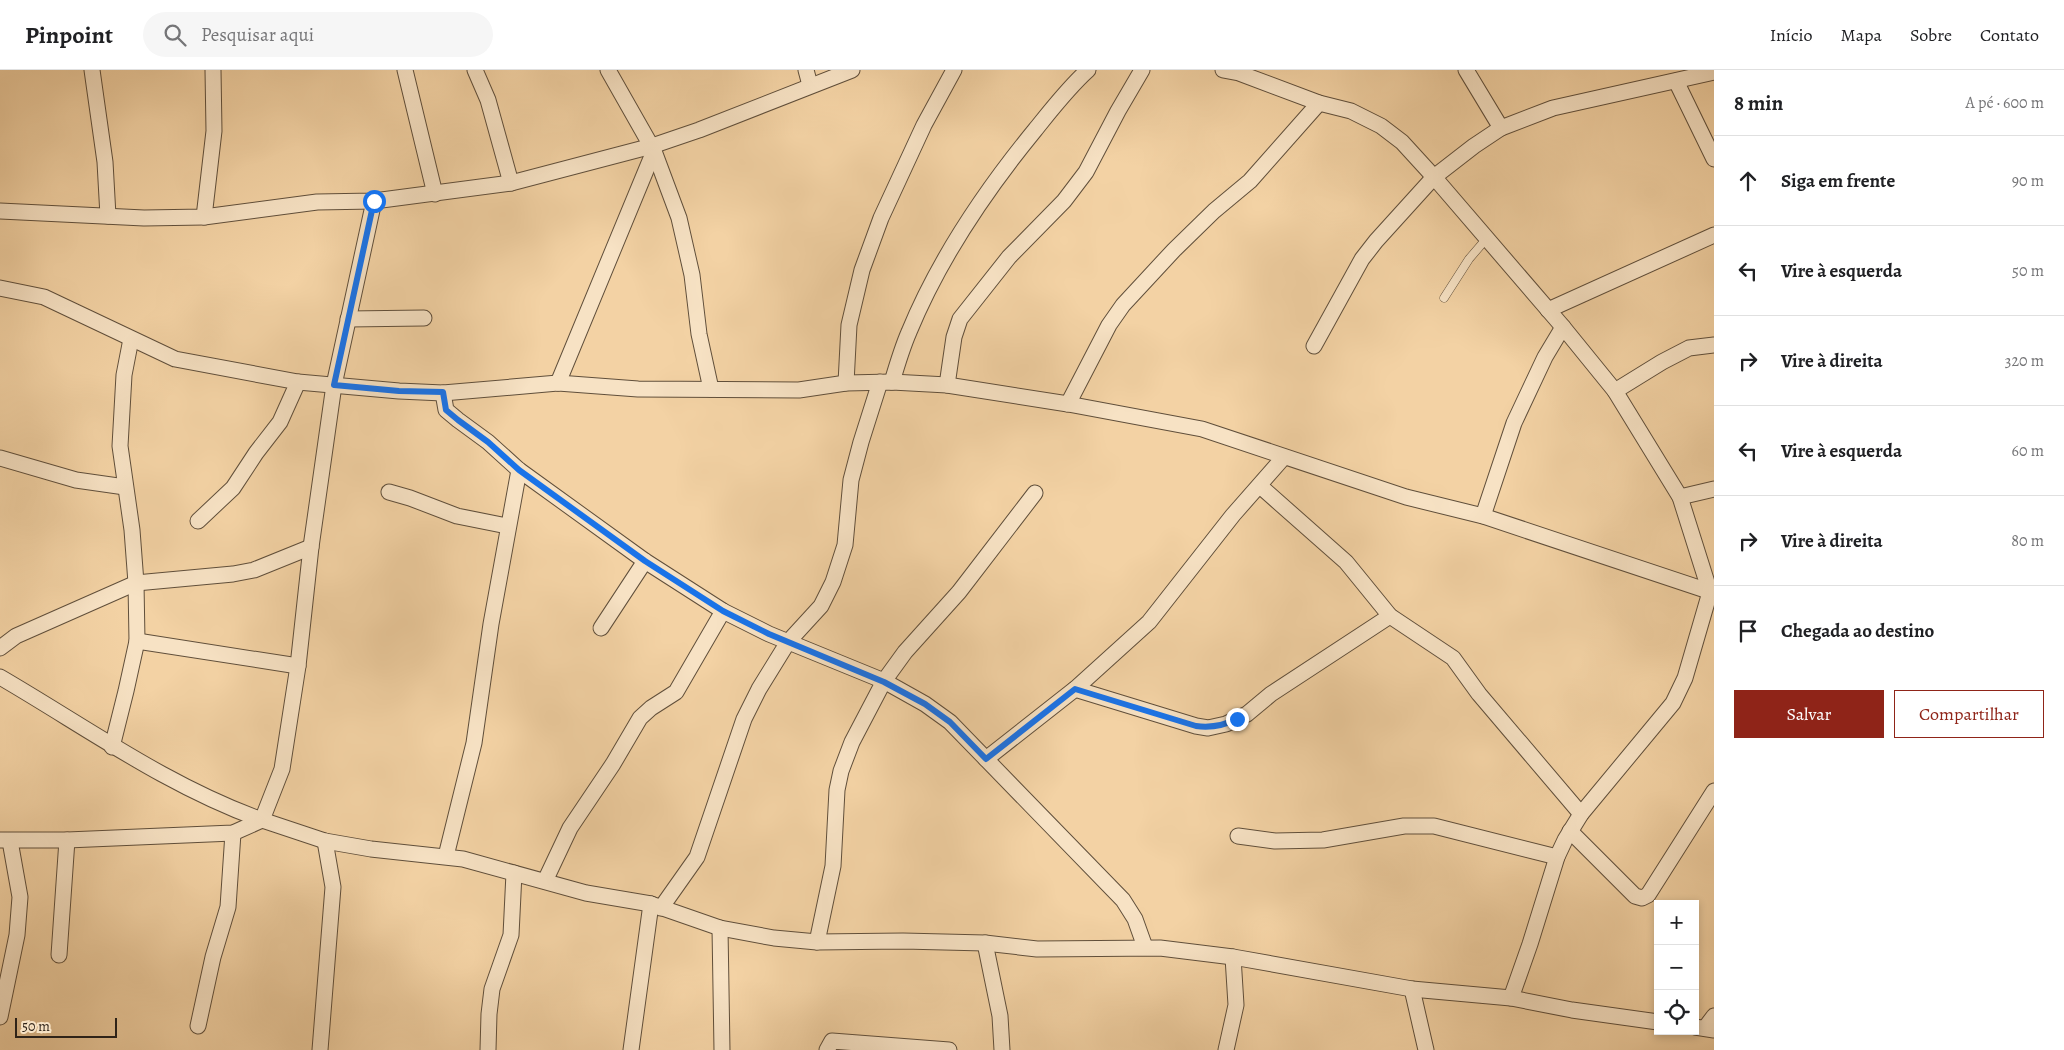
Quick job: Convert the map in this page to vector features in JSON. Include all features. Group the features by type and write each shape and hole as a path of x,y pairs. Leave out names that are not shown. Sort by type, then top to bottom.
{"street":[{"path":"92,70 105,162 108,216"},
{"path":"204,217 214,132 213,70"},
{"path":"404,70 435,194"},
{"path":"475,70 488,100 511,183"},
{"path":"608,70 653,148 679,218 692,275 699,334 712,389"},
{"path":"806,70 810,85"},
{"path":"0,211 108,216 204,217 317,202 374,201 511,183 653,148 852,70"},
{"path":"846,382 849,325 862,270 881,218 924,125 954,70"},
{"path":"631,1050 656,906 697,857 744,718 759,689 788,642 821,606 833,582 845,545 851,480 886,382 925,297 994,182 1064,95 1088,70"},
{"path":"947,384 954,337 960,319 1009,257 1064,201 1086,172 1142,70"},
{"path":"1223,70 1240,71 1319,103 1352,111 1380,126 1402,142 1487,238 1615,391 1680,497 1712,593 1685,678 1673,703 1581,814 1557,857 1511,998"},
{"path":"1466,70 1501,128"},
{"path":"1314,346 1362,259 1376,241 1434,177 1474,146 1501,128 1553,108 1714,72"},
{"path":"1676,81 1714,159"},
{"path":"1068,404 1109,325 1123,305 1207,218 1250,182 1319,103"},
{"path":"558,382 653,148"},
{"path":"0,1017 17,935 20,897 5,841 233,833 262,820 282,769 298,666 311,547 334,385 374,201"},
{"path":"1548,310 1714,235"},
{"path":"0,288 44,297 86,315 130,339 175,359 298,382 399,391 443,392 558,382 638,390 799,390 846,382 886,382 947,384 1068,404 1202,429 1406,497 1483,516 1712,593"},
{"path":"348,319 424,318"},
{"path":"1483,516 1514,423 1541,365 1563,327"},
{"path":"112,746 136,641 136,583 132,530 120,446 124,375 130,339"},
{"path":"1615,391 1689,348 1714,345"},
{"path":"198,521 233,488 256,453 280,422 298,382"},
{"path":"443,392 446,410 488,442 519,470 645,561 723,611 788,642 884,682 925,704 950,722 1123,900 1135,919 1145,947"},
{"path":"986,759 1075,689 1149,622 1233,515 1284,457"},
{"path":"0,458 76,480 125,488"},
{"path":"446,856 474,743 508,526 519,470"},
{"path":"1260,486 1346,562 1390,616 1453,658 1479,694 1581,814"},
{"path":"1680,497 1714,489"},
{"path":"389,492 457,516 508,526"},
{"path":"817,942 834,866 837,790 841,771 852,742 884,682 904,652 970,579 1035,493"},
{"path":"0,648 16,636 136,583 254,570 311,547"},
{"path":"602,628 645,561"},
{"path":"545,881 570,828 613,764 640,718 651,708 676,692 723,611"},
{"path":"1075,689 1196,726 1208,728 1226,724 1247,714 1271,694 1390,616"},
{"path":"136,641 298,666"},
{"path":"0,677 112,746 189,789 262,820 325,841 371,849 446,856 586,893 656,906 720,928 774,938 817,942 903,941 985,943 1038,949 1145,947 1233,957 1412,989 1511,998 1572,1010 1654,1021"},
{"path":"1570,831 1635,896 1642,898 1648,895 1714,791"},
{"path":"1238,836 1275,841 1323,840 1404,826 1434,826 1557,857"},
{"path":"198,1026 213,957 228,907 233,833"},
{"path":"59,955 67,840"},
{"path":"320,1050 333,887 325,841"},
{"path":"488,1050 492,989 511,935 514,873"},
{"path":"720,928 722,1050"},
{"path":"985,943 1000,1016 1002,1050"},
{"path":"1226,1050 1236,1005 1233,957"},
{"path":"1412,989 1426,1050"},
{"path":"1705,1029 1714,1016"},
{"path":"827,1050 832,1041 949,1050"}],"lane":[{"path":"1444,298 1469,259 1487,238"}],"route":[{"path":"374,201 334,385 399,391 443,392 446,410 488,442 519,470 645,561 723,611 769,634 884,682 925,704 950,722 986,759 1075,689 1196,726 1208,728 1226,724 1237,719"}]}
